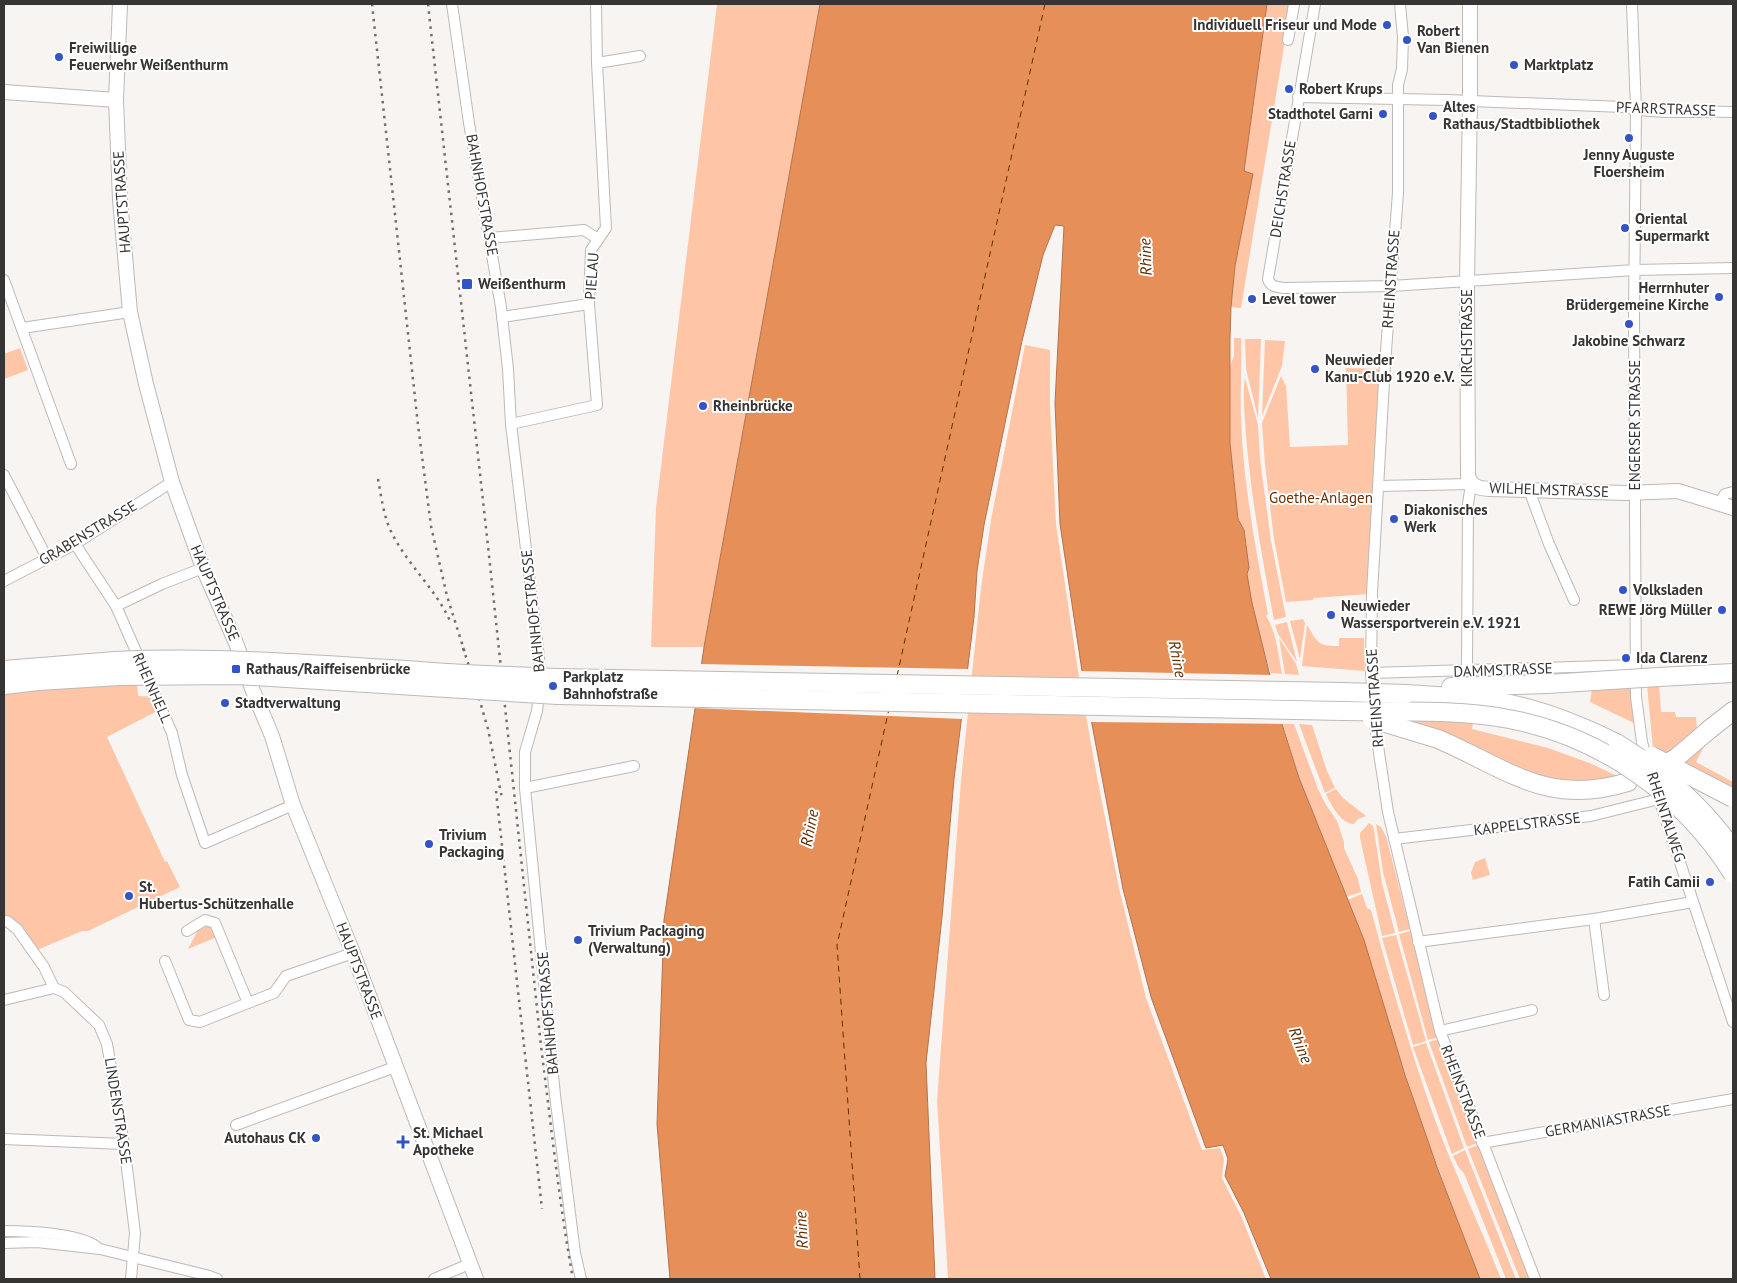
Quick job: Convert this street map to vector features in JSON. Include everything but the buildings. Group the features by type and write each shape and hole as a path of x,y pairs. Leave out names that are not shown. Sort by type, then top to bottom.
{"highway":[{"path":"4,670 130,660 237,660 436,673 558,678 1406,694 1472,698 1526,708 1574,723 1618,744 1652,756 1733,798"},
{"path":"1406,694 1440,687 1529,685 1733,674"},
{"path":"4,685 119,676 237,675 592,697 1343,711 1455,714 1500,718 1532,724 1574,739 1616,760 1650,783 1683,811 1711,843 1733,874"},
{"path":"1343,711 1395,724 1438,738 1500,770 1532,783 1569,790 1607,788 1646,774 1676,758 1733,711"},
{"path":"1618,744 1642,759 1676,785 1708,817 1733,849"}],"main road":[{"name":"HAUPTSTRASSE","path":"120,4 116,100 120,200 130,312 146,384 172,482 203,568 236,643 272,736 293,805 353,953 476,1279"},
{"name":"KIRCHSTRASSE","path":"1470,4 1467,282 1468,476 1471,484"},
{"path":"8,92 116,100"},
{"name":"WILHELMSTRASSE","path":"1471,484 1478,488 1529,490 1678,491 1733,508"}],"street":[{"name":"BAHNHOFSTRASSE","path":"452,4 469,123 502,317 508,369 511,424 540,679 537,711 526,752 525,788 555,1095 580,1279"},
{"name":"PIELAU","path":"511,424 597,405 589,304 591,250 606,228 597,63 596,4"},
{"path":"1288,40 1294,4"},
{"name":"DEICHSTRASSE","path":"1315,4 1268,279 1270,284 1285,288 1391,286"},
{"name":"RHEINSTRASSE","path":"1400,4 1403,37 1402,69 1398,85 1398,194 1385,364 1372,593 1371,673 1377,740 1388,812 1440,1031 1535,1279"},
{"name":"ENGERSER STRASSE","path":"1632,4 1636,110 1636,665"},
{"path":"597,63 640,56"},
{"name":"PFARRSTRASSE","path":"1298,97 1733,112"},
{"path":"489,238 584,230 598,238"},
{"path":"1391,286 1635,270 1733,268"},
{"path":"4,280 71,464"},
{"path":"502,317 589,304"},
{"path":"22,328 130,312"},
{"path":"4,476 47,558"},
{"name":"GRABENSTRASSE","path":"4,581 75,544 172,482"},
{"name":"WILHELMSTRASSE","path":"1379,486 1471,484"},
{"name":"KIRCHSTRASSE","path":"1467,671 1468,504 1471,484"},
{"path":"1529,490 1574,600"},
{"path":"1719,503 1725,494 1733,492"},
{"name":"RHEINHELL","path":"75,544 116,606 172,733 182,775 205,842 293,805"},
{"path":"116,606 162,584 203,568"},
{"name":"DAMMSTRASSE","path":"1371,673 1636,665"},
{"name":"RHEINTALWEG","path":"1636,665 1636,698 1642,742 1733,1022"},
{"path":"525,788 634,766"},
{"name":"KAPPELSTRASSE","path":"1394,839 1592,816 1659,799"},
{"path":"1418,942 1594,919 1693,902"},
{"path":"1594,919 1604,995"},
{"path":"187,931 205,920 215,924 248,1003"},
{"name":"LINDENSTRASSE","path":"4,921 17,928 44,967 54,988 64,992 99,1025 107,1044 124,1144 135,1233 131,1279"},
{"path":"164,961 189,1020 200,1022 274,993 286,976 353,953"},
{"path":"4,1000 54,988"},
{"path":"1440,1031 1532,1010"},
{"path":"236,1125 395,1067"},
{"name":"GERMANIASTRASSE","path":"1482,1143 1733,1099"},
{"path":"4,1139 124,1144"},
{"path":"4,1231 78,1238 90,1241 100,1249"},
{"path":"4,1243 37,1242 100,1249 217,1279"},
{"path":"434,1279 470,1264"}],"green space":[{"path":"717,4 820,4 704,647 651,647 656,508"},
{"path":"1267,4 1291,4 1241,308 1231,307 1235,266 1253,174 1244,171"},
{"path":"1234,338 1241,338 1242,443 1251,517 1268,614 1266,616 1275,637 1282,674 1271,673 1258,629 1249,587 1249,568 1244,530 1238,519 1230,443 1230,366 1234,356"},
{"path":"1245,339 1261,339 1258,418 1246,369"},
{"path":"1265,340 1285,341 1282,366 1262,416"},
{"path":"1025,345 1050,350 1050,405 1056,524 1078,671 1097,777 1119,888 1146,998 1202,1150 1220,1148 1224,1159 1222,1178 1242,1218 1266,1279 948,1279 937,1101 961,780 981,588 991,520"},
{"path":"20,348 28,370 4,379 4,354"},
{"name":"Goethe-Anlagen","path":"1346,368 1381,369 1371,515 1368,594 1286,602 1274,539 1262,423 1281,376 1286,386 1290,447 1348,445"},
{"path":"1245,378 1258,425 1260,459 1271,541 1286,617 1274,620 1261,551 1251,481 1244,406"},
{"path":"1303,619 1305,623 1300,659 1290,621"},
{"path":"1287,622 1297,662 1278,634 1275,625"},
{"path":"1307,625 1316,640 1326,645 1339,646 1339,638 1364,638 1365,671 1302,666"},
{"path":"1279,638 1296,664 1299,675 1285,674"},
{"path":"137,684 138,696 162,697 165,707 107,737 165,862 167,861 180,887 88,931 82,931 30,953 4,919 4,694 67,686"},
{"path":"1659,684 1661,712 1675,712 1676,717 1696,717 1697,730 1666,756 1653,749 1647,685"},
{"path":"1631,686 1636,724 1590,702 1592,688"},
{"path":"1407,719 1473,722 1472,729 1548,748 1592,764 1619,777 1609,780 1576,782 1532,776 1460,740"},
{"path":"1283,724 1294,724 1318,789 1337,821 1344,842 1344,848 1358,879 1361,892 1346,897 1299,778"},
{"path":"1299,724 1312,725 1327,771 1335,788 1325,793"},
{"path":"1708,739 1696,762 1733,782 1733,792 1679,763"},
{"path":"1336,789 1343,798 1366,816 1358,819 1354,824 1345,821 1334,808 1326,794"},
{"path":"1369,823 1373,826 1374,830 1382,883 1395,933 1382,936 1360,838 1360,833"},
{"path":"1376,824 1381,827 1386,836 1410,929 1399,932 1383,872"},
{"path":"1485,858 1490,875 1473,880 1471,873 1475,862"},
{"path":"1362,894 1367,908 1371,910 1401,1014 1434,1117 1501,1279 1480,1279 1423,1128 1381,1000 1364,940 1347,900"},
{"path":"206,925 212,926 217,937 188,949 199,928"},
{"path":"1410,931 1439,1037 1428,1040 1399,934"},
{"path":"1396,935 1426,1041 1413,1045 1382,938"},
{"path":"1440,1039 1477,1143 1467,1147 1429,1042"},
{"path":"1426,1043 1464,1148 1452,1154 1413,1047"},
{"path":"1478,1145 1531,1279 1520,1279 1468,1149"},
{"path":"1465,1150 1516,1279 1506,1279 1464,1173 1453,1156"}],"water":[{"name":"Rhine","path":"820,4 1267,4 1244,171 1253,174 1235,266 1231,307 1230,443 1238,519 1244,530 1249,568 1247,574 1252,603 1282,724 1299,778 1364,940 1405,1075 1437,1167 1480,1279 1271,1279 1244,1213 1225,1176 1228,1159 1223,1145 1206,1148 1151,997 1123,889 1082,671 1060,524 1055,403 1064,226 1055,225 1043,255 1022,341 984,525 977,571 974,617 954,779 942,917 926,1063 935,1279 670,1279 657,1124 664,920 704,647"}],"pier":[{"path":"699,664 969,669 963,719 692,708"},
{"path":"1080,671 1274,675 1285,724 1088,722"}],"ferry route":[{"path":"897,676 1045,4"},
{"path":"860,1279 837,945 889,709"}],"railway":[{"path":"372,4 418,425 431,526 447,596 465,653"},
{"path":"428,4 541,1046 559,1192 573,1279"},
{"path":"378,479 385,515 395,540 436,597 450,621"},
{"path":"463,648 488,729 502,798"},
{"path":"496,791 542,1209"}],"place":[{"name":"Individuell Friseur und Mode","path":"1387,25"},
{"name":"Robert Van Bienen","path":"1407,40"},
{"name":"Freiwillige Feuerwehr Weißenthurm","path":"59,57"},
{"name":"Marktplatz","path":"1514,65"},
{"name":"Robert Krups","path":"1289,89"},
{"name":"Stadthotel Garni","path":"1383,114"},
{"name":"Altes Rathaus/Stadtbibliothek","path":"1433,116"},
{"name":"Jenny Auguste Floersheim","path":"1629,138"},
{"name":"Oriental Supermarkt","path":"1625,228"},
{"name":"Weißenthurm","path":"467,284"},
{"name":"Herrnhuter Brüdergemeine Kirche","path":"1719,297"},
{"name":"Level tower","path":"1252,299"},
{"name":"Jakobine Schwarz","path":"1629,324"},
{"name":"Neuwieder Kanu-Club 1920 e.V.","path":"1315,369"},
{"name":"Rheinbrücke","path":"703,406"},
{"name":"Diakonisches Werk","path":"1394,519"},
{"name":"Volksladen","path":"1623,590"},
{"name":"REWE Jörg Müller","path":"1722,610"},
{"name":"Neuwieder Wassersportverein e.V. 1921","path":"1331,615"},
{"name":"Ida Clarenz","path":"1626,658"},
{"name":"Rathaus/Raiffeisenbrücke","path":"236,669"},
{"name":"Parkplatz Bahnhofstraße","path":"553,686"},
{"name":"Stadtverwaltung","path":"225,703"},
{"name":"Trivium Packaging","path":"429,844"},
{"name":"Fatih Camii","path":"1710,882"},
{"name":"St. Hubertus-Schützenhalle","path":"129,896"},
{"name":"Trivium Packaging (Verwaltung)","path":"578,940"},
{"name":"Autohaus CK","path":"316,1138"},
{"name":"St. Michael Apotheke","path":"403,1142"}]}
